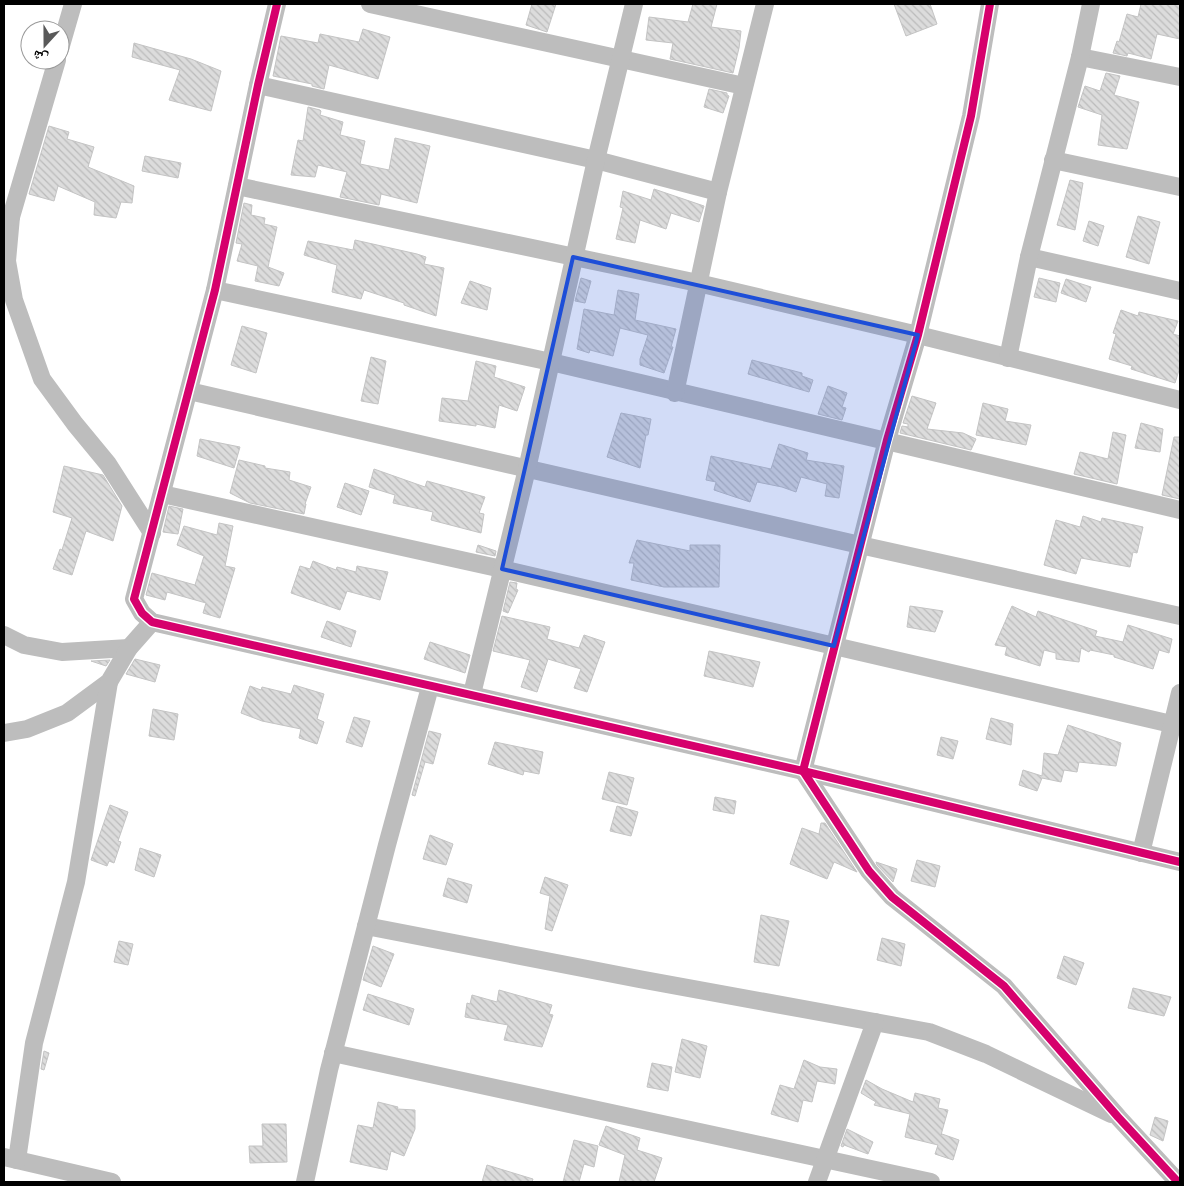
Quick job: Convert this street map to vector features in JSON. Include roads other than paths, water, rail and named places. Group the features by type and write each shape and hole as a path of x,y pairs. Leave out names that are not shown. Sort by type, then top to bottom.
{"street":[{"path":"68,20 73,4"},
{"path":"277,4 215,290 134,599 142,613 152,622 803,771 1180,862"},
{"path":"370,4 744,86"},
{"path":"472,694 527,469 619,59 634,4"},
{"path":"675,393 718,192 765,4"},
{"path":"990,4 971,116 918,335 887,440 803,771 868,871 892,897 1004,986 1118,1117 1178,1182"},
{"path":"1008,358 1029,257 1080,56 1091,4"},
{"path":"1080,56 1180,78"},
{"path":"54,70 7,216 7,261 14,300 42,379 75,424 108,464 152,532"},
{"path":"258,85 596,160 718,192"},
{"path":"1053,160 1180,187"},
{"path":"237,186 698,283 1180,400"},
{"path":"1029,257 1180,291"},
{"path":"215,290 551,362 675,393 887,440 1180,510"},
{"path":"189,391 860,545 1180,616"},
{"path":"162,494 502,569 1177,725"},
{"path":"112,1182 10,1159 34,1043 76,882 109,682 129,648 152,622"},
{"path":"4,635 24,645 62,652 129,648"},
{"path":"4,733 27,729 67,713 109,682"},
{"path":"305,1182 334,1053 366,926 430,686"},
{"path":"1141,853 1177,725 1180,693"},
{"path":"366,926 639,979 929,1032 986,1054 1118,1117"},
{"path":"816,1182 826,1160 875,1022"},
{"path":"334,1053 931,1182"}]}
